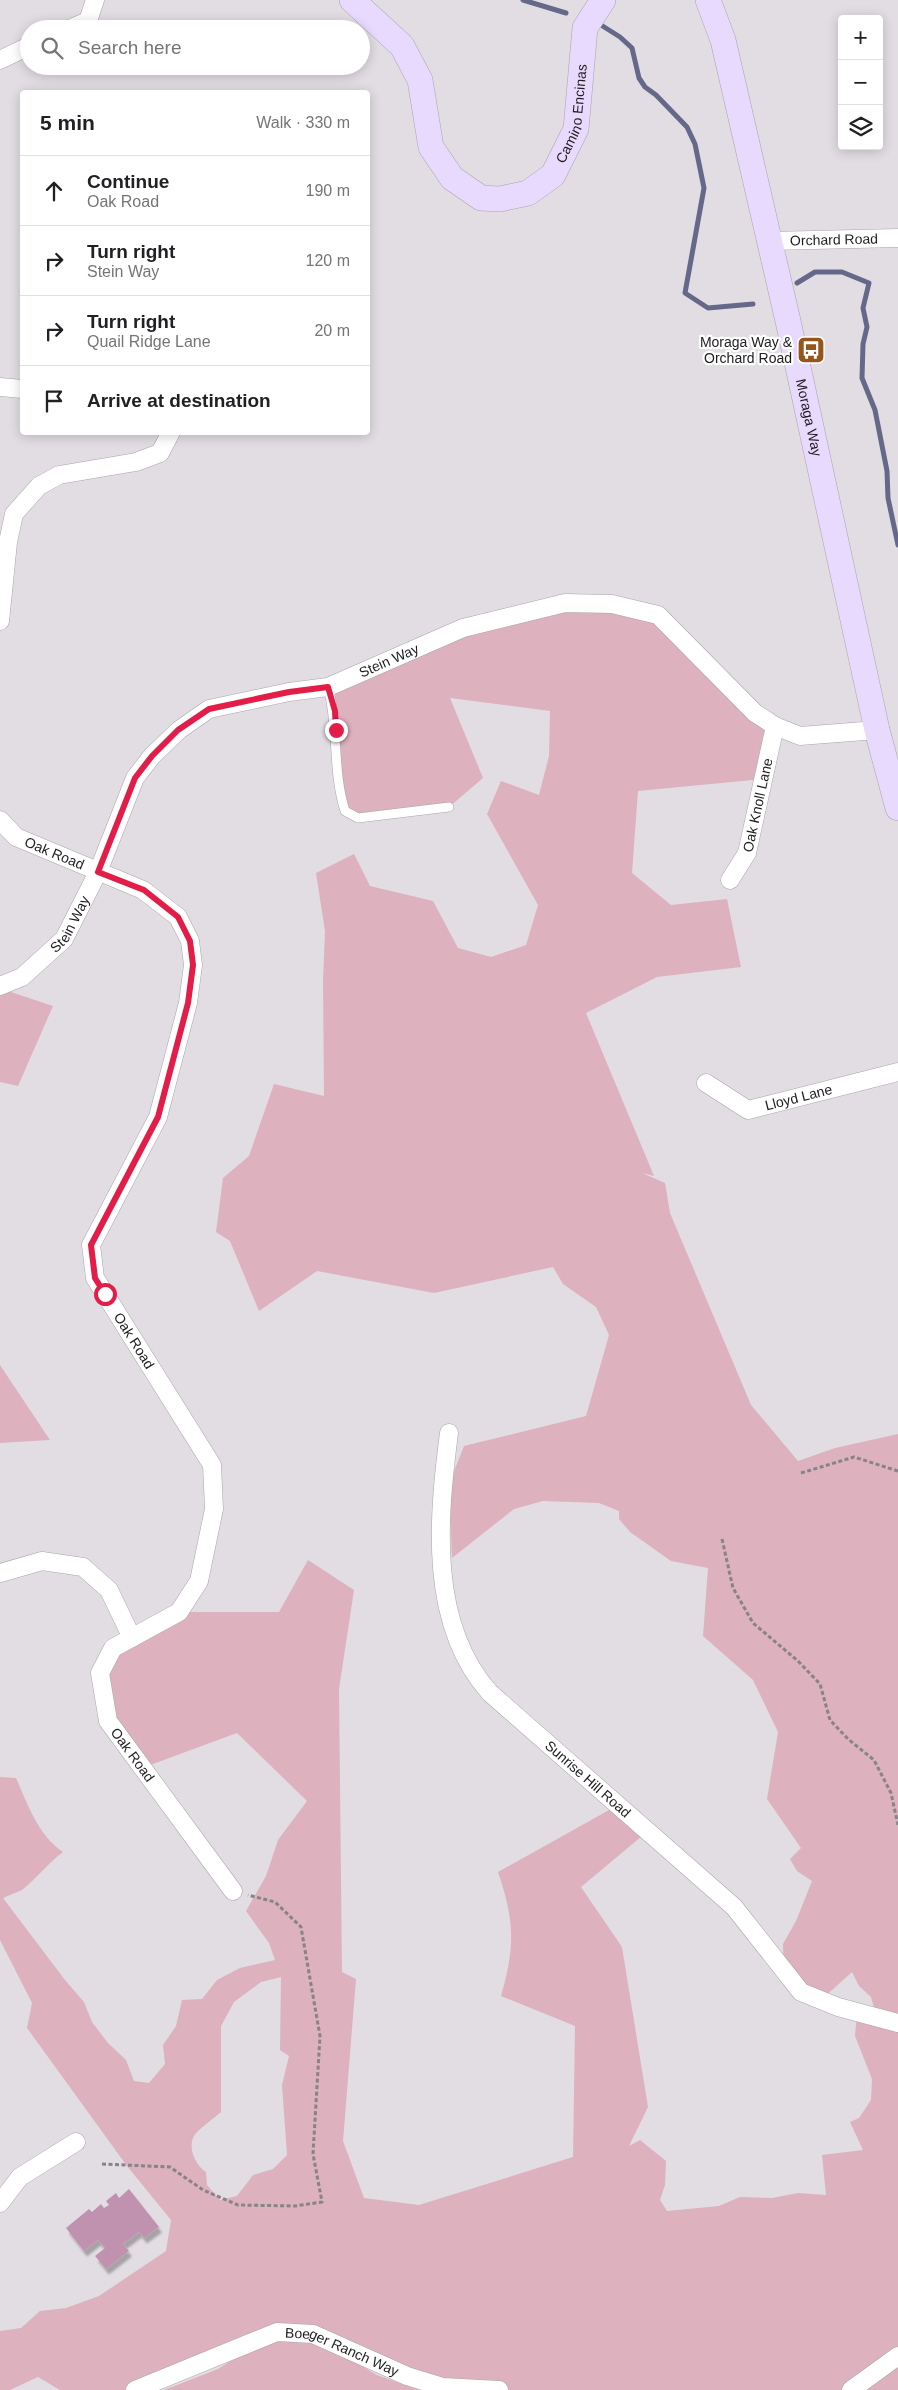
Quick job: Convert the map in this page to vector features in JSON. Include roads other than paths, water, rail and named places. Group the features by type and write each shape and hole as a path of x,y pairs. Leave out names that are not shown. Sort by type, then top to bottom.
{"main road":[{"name":"Camino Encinas","path":"352,0 402,46 420,80 431,147 452,178 481,198 500,199 528,193 553,175 576,129 585,28 603,0"},
{"name":"Moraga Way","path":"708,0 723,40 770,242 877,730 898,808"}],"street":[{"path":"88,20 95,0"},
{"path":"0,60 20,50"},
{"name":"Orchard Road","path":"770,242 898,238"},
{"path":"0,387 20,389"},
{"path":"0,620 8,542 14,514 39,486 59,475 136,462 160,453 169,435"},
{"name":"Stein Way","path":"0,986 22,977 64,939 77,918 98,872 135,778 152,756 178,730 209,709 289,692 328,687 462,628 565,603 612,604 658,615 748,706 775,726 800,736 877,730"},
{"name":"Oak Knoll Lane","path":"730,880 747,852 775,726"},
{"name":"Oak Road","path":"0,820 16,837 144,890 178,917 190,941 193,965 188,1003 158,1117 91,1245 95,1278 212,1465 214,1509 199,1582 179,1612 113,1648 100,1673 108,1721 233,1891"},
{"name":"Lloyd Lane","path":"706,1083 748,1110 898,1072"},
{"name":"Sunrise Hill Road","path":"449,1433 440,1504 440,1557 447,1605 462,1650 475,1677 490,1693 734,1906 801,1992 838,2007 898,2023"},
{"path":"0,1574 10,1569 42,1561 83,1567 109,1590 132,1638"},
{"path":"0,2203 20,2177 76,2142"},
{"name":"Boeger Ranch Way","path":"135,2390 277,2332 313,2334 407,2376 443,2387 499,2390"},
{"path":"851,2390 898,2356"}],"lane":[{"path":"328,687 335,711 338,789 345,811 358,818 450,807"}],"waterway":[{"path":"523,0 566,13"},
{"path":"601,25 620,37 632,48 639,78 645,87 656,95 687,127 695,144 704,188 685,293 708,308 753,304"},
{"path":"797,283 815,272 842,272 869,283 863,308 867,327 863,344 862,378 875,410 887,471 888,498 898,545"}],"place":[{"name":"Moraga Way & Orchard Road","path":"811,350"}]}
